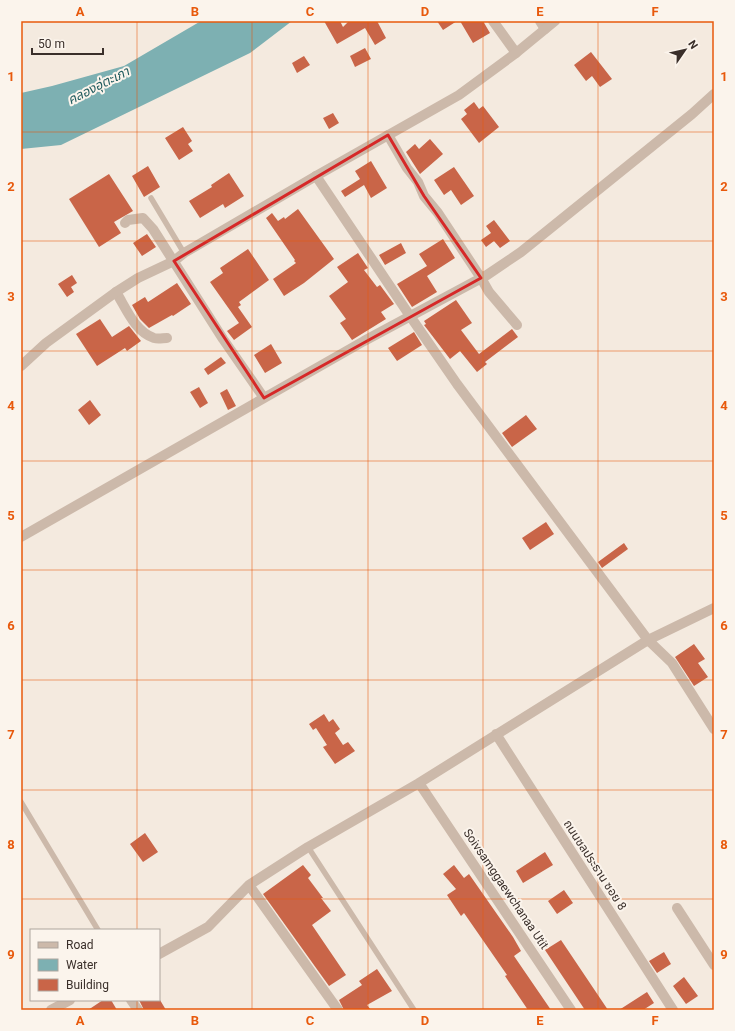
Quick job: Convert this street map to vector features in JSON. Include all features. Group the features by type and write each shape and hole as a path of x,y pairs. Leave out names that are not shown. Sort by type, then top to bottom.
{"street":[{"path":"493,21 516,53"},
{"path":"21,366 46,343 116,292 138,278 174,261 316,176 459,94 516,53 543,25 556,21"},
{"path":"21,537 364,341 481,278 521,252 692,114 714,94"},
{"path":"388,135 407,168 418,182 424,196 481,278 489,292 517,325"},
{"path":"316,176 461,390 648,640 672,663 714,729"},
{"path":"125,223 128,220 143,218 153,230 223,339 264,398"},
{"path":"116,292 134,321 144,332 155,338 167,338"},
{"path":"160,953 208,927 249,885 308,847 419,783 648,640 714,608"},
{"name":"ถนนชลประธาน ซอย 8","path":"496,734 673,1010"},
{"name":"Soivsamggaewchanaa Utit","path":"419,783 571,1010"},
{"path":"249,885 338,1010"},
{"path":"676,908 714,966"},
{"path":"51,1010 68,1001"},
{"path":"132,1001 138,1010"}],"lane":[{"path":"152,198 184,254"},
{"path":"21,802 97,929"},
{"path":"308,847 414,1010"}],"highlighted area":[{"path":"388,135 424,196 481,278 264,398 174,261"}],"water":[{"name":"คลองอุ่ตะเภา","path":"201,21 292,21 250,53 61,145 21,149 21,93 124,66"}],"building":[{"path":"324,21 340,21 343,27 349,21 377,21 386,38 375,45 365,28 337,44"},
{"path":"437,21 457,21 443,30"},
{"path":"460,21 483,21 490,33 473,43"},
{"path":"365,48 371,59 355,67 350,56"},
{"path":"591,52 612,79 600,87 592,76 586,81 574,65"},
{"path":"304,56 310,65 297,73 292,63"},
{"path":"474,102 479,109 483,106 499,127 479,143 461,119 467,114 464,110"},
{"path":"333,113 339,123 329,129 323,118"},
{"path":"183,127 192,141 188,144 193,151 179,160 165,138"},
{"path":"430,139 443,154 420,174 406,152 415,144 419,149"},
{"path":"371,161 387,188 371,198 364,185 345,197 341,191 360,179 355,171"},
{"path":"148,166 160,187 144,197 132,176"},
{"path":"454,167 474,196 461,205 451,190 444,195 434,180"},
{"path":"229,173 244,196 225,208 223,204 200,218 189,201 212,187 211,185"},
{"path":"109,174 133,211 114,222 121,233 99,247 69,199"},
{"path":"298,209 334,259 304,283 284,296 273,279 296,263 266,218 272,213 278,221 284,217 285,219"},
{"path":"494,220 510,241 500,248 494,241 486,247 481,240 491,233 486,226"},
{"path":"147,234 156,247 142,256 133,243"},
{"path":"443,239 455,258 427,276 437,292 412,307 397,284 427,266 419,254"},
{"path":"401,243 406,253 385,265 379,255"},
{"path":"248,249 269,280 239,302 241,305 238,307 252,327 234,340 227,331 239,323 210,282 223,273 220,268"},
{"path":"358,253 368,268 364,270 377,287 380,285 394,304 381,312 386,319 352,340 340,323 346,319 329,296 348,282 337,267"},
{"path":"72,275 77,283 71,287 74,292 67,297 58,284"},
{"path":"177,283 191,304 173,316 172,315 149,328 140,319 132,305 145,297 148,302"},
{"path":"456,300 472,323 461,330 479,354 512,329 518,337 485,362 487,364 477,372 460,351 450,359 424,325 426,324 424,321"},
{"path":"100,319 112,337 129,326 141,341 127,351 125,348 97,366 76,334"},
{"path":"414,332 422,345 397,361 388,348"},
{"path":"271,344 282,363 265,373 254,355"},
{"path":"221,357 226,363 208,375 204,369"},
{"path":"199,387 208,403 200,408 190,392"},
{"path":"227,389 236,406 228,410 220,393"},
{"path":"90,400 101,415 89,425 78,410"},
{"path":"526,415 537,429 512,447 502,433"},
{"path":"546,522 554,534 530,550 522,538"},
{"path":"624,543 628,549 602,568 598,562"},
{"path":"694,644 705,659 698,663 708,677 694,686 675,657"},
{"path":"324,714 329,722 333,719 340,729 335,733 343,745 348,742 355,751 335,764 323,747 327,745 316,728 313,730 309,724"},
{"path":"145,833 158,852 143,862 130,844"},
{"path":"545,852 553,865 523,883 516,871"},
{"path":"303,865 311,875 308,878 331,911 312,925 346,975 329,986 263,894"},
{"path":"454,865 464,878 469,874 513,937 521,951 514,956 551,1010 528,1010 505,976 507,975 464,913 461,916 447,895 456,889 443,874"},
{"path":"564,890 573,903 557,914 548,901"},
{"path":"561,940 608,1010 585,1010 545,950"},
{"path":"664,952 671,964 657,973 649,961"},
{"path":"377,969 392,991 367,1005 371,1010 344,1010 339,1000 362,985 359,981"},
{"path":"684,977 698,996 686,1004 673,986"},
{"path":"647,992 654,1003 643,1010 619,1010"},
{"path":"160,1000 166,1010 144,1010 140,1001"},
{"path":"102,1001 112,1001 117,1010 88,1010"}]}
